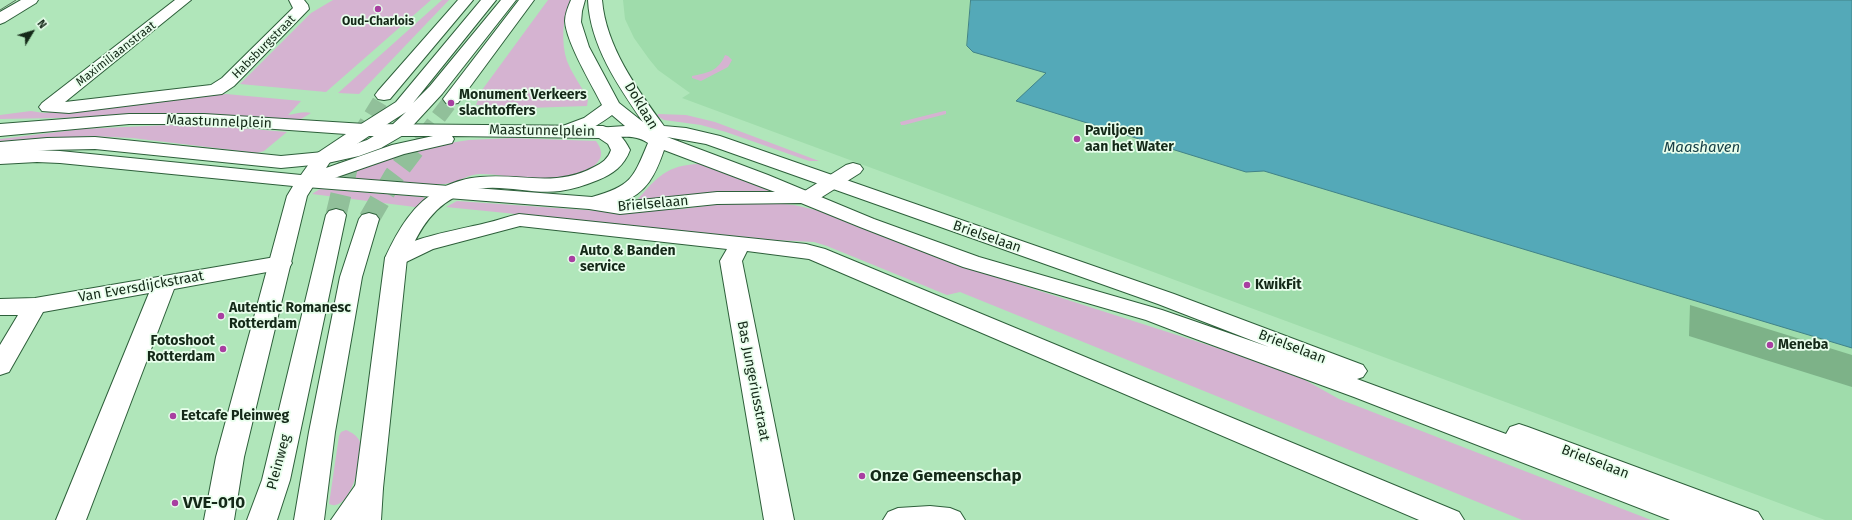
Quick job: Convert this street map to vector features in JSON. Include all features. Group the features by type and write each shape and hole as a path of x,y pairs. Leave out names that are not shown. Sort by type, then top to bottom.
{"main road":[{"path":"0,19 31,0"},
{"name":"Maximiliaanstraat","path":"48,107 184,0"},
{"name":"Habsburgstraat","path":"216,90 228,82 301,9 301,5 296,0"},
{"path":"384,95 466,0"},
{"path":"219,520 230,457 281,263 295,201 306,180 323,158 402,106 489,0"},
{"path":"0,148 47,144 95,143 281,162 323,158 352,152 374,144 398,130 432,94 509,0"},
{"path":"452,99 527,0"},
{"name":"Doklaan","path":"578,0 574,11 573,22 581,47 612,106 652,134"},
{"name":"Doklaan","path":"595,0 597,24 652,134 650,159 646,175"},
{"name":"Maastunnelplein","path":"48,107 68,108 216,90"},
{"name":"Doklaan","path":"567,131 590,122 612,106"},
{"name":"Maastunnelplein","path":"0,130 73,122 129,119 204,119 365,130 603,132 610,135 619,144 620,153 615,162 609,167 586,178 559,185 479,183 451,192 427,209 409,229 396,258"},
{"path":"306,180 399,149 434,141 501,130"},
{"name":"Brielselaan","path":"603,132 689,134 842,175 1748,520"},
{"name":"Brielselaan","path":"652,134 807,198 971,262 1154,315 1363,391 1702,520"},
{"path":"589,203 608,200 622,195 646,175 679,156 689,154 700,155"},
{"name":"Maastunnelplein","path":"0,158 37,156 60,157 451,192"},
{"path":"807,198 842,175"},
{"name":"Brielselaan","path":"451,192 589,203 620,208 717,198 807,198"},
{"name":"Pleinweg","path":"262,520 276,480 336,215"},
{"path":"309,520 322,432 350,277 369,219"},
{"path":"366,520 396,258 426,244 494,228 519,220 806,251 817,254 1449,520"},
{"name":"Bas Jungeriusstraat","path":"740,244 730,261 779,520"},
{"name":"Van Eversdijckstraat","path":"0,307 11,308 35,306 165,282 281,263"},
{"path":"71,520 165,282"},
{"path":"0,366 35,306"},
{"path":"346,520 369,488"},
{"path":"898,520 930,518 950,520"}],"shaded area":[{"path":"333,0 431,0 326,92 240,84 311,13"},
{"path":"442,0 449,0 359,94 338,93"},
{"path":"548,0 571,0 566,14 563,30 565,54 574,76 588,99 587,106 527,108 476,105 482,90"},
{"path":"623,0 997,0 1852,292 1852,520 1825,520 682,98 690,93 658,70 634,38 625,19"},
{"path":"725,55 732,60 728,67 701,81 692,78 692,76 716,68"},
{"path":"226,94 301,101 288,115 303,112 311,113 297,120 214,115 0,119 0,115 31,111 44,113"},
{"path":"946,111 946,114 904,125 901,125 900,122"},
{"path":"658,114 686,115 715,122 819,161 809,161 726,132 701,125 664,120 657,116"},
{"path":"168,125 229,127 287,132 264,151 257,153 132,138 90,136 0,144 0,139 82,129"},
{"path":"511,138 596,141 601,154 597,163 586,172 572,177 557,179 476,174 445,184 421,184 347,178 340,174 430,146 469,140"},
{"path":"699,164 781,192 779,194 727,192 637,200 657,179 664,174 679,167"},
{"path":"320,189 423,197 426,199 419,207 415,207 312,194"},
{"path":"457,201 614,212 681,209 729,203 764,202 794,205 833,214 990,275 1289,371 1339,399 1651,520 1522,520 960,292 947,295 814,242 775,240 446,207"},
{"path":"346,430 358,438 361,448 360,457 355,478 347,497 341,503 334,505 329,504 339,436 341,432"}],"water":[{"name":"Maashaven","path":"971,0 1852,0 1852,348 1264,171 1246,172 1016,101 1046,73 973,52 967,46"}],"building":[{"name":"Meneba","path":"1690,305 1852,355 1852,387 1689,336"}],"tunnel":[{"path":"359,136 384,95"},
{"path":"424,136 452,99"},
{"path":"336,215 352,148 360,135"},
{"path":"369,219 394,176 425,135"}],"tram line":[{"path":"0,10 16,0"}],"place":[{"name":"Oud-Charlois","path":"378,9"},
{"name":"Monument Verkeers slachtoffers","path":"451,103"},
{"name":"Paviljoen aan het Water","path":"1077,139"},
{"name":"Auto & Banden service","path":"572,259"},
{"name":"KwikFit","path":"1247,285"},
{"name":"Autentic Romanesc Rotterdam","path":"221,316"},
{"name":"Meneba","path":"1770,345"},
{"name":"Fotoshoot Rotterdam","path":"223,349"},
{"name":"Eetcafe Pleinweg","path":"173,416"},
{"name":"Onze Gemeenschap","path":"862,476"},
{"name":"VVE-010","path":"175,503"}]}
